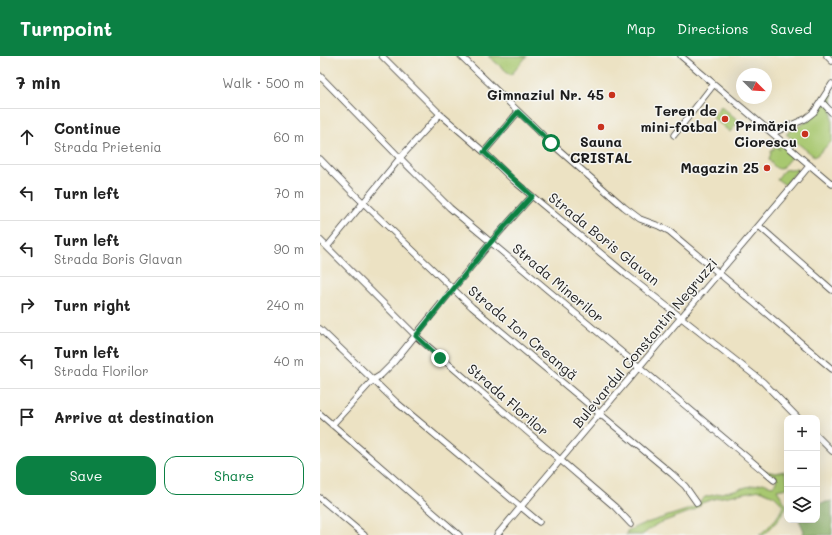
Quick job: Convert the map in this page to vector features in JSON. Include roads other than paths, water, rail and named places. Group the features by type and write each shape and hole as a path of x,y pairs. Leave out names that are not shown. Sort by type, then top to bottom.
{"street":[{"name":"Strada Boris Glavan","path":"382,56 440,114 532,196 627,275 763,382 795,415"},
{"path":"461,56 518,112 595,183 640,219 669,231 832,369"},
{"path":"681,56 832,184"},
{"path":"827,56 832,60"},
{"name":"Strada Minerilor","path":"320,76 450,208 774,480"},
{"path":"674,135 714,84"},
{"path":"773,133 805,119 814,112 822,102 832,84"},
{"path":"822,102 832,113"},
{"path":"484,152 518,112"},
{"path":"327,247 400,158 440,114"},
{"name":"Strada Ion Creangă","path":"320,159 452,290 685,486 697,503"},
{"name":"Bulevardul Constantin Negruzzi","path":"497,535 810,165"},
{"path":"332,425 373,380 381,375 393,363 491,242 532,196"},
{"path":"759,226 832,290"},
{"name":"Strada Florilor","path":"320,240 416,336 615,507 631,524"},
{"path":"320,329 396,402 522,506 539,522"},
{"path":"320,414 459,535"},
{"path":"820,439 832,450"},
{"path":"320,498 364,535"}],"place":[{"name":"Gimnaziul Nr. 45","path":"612,95"},
{"name":"Teren de mini-fotbal","path":"725,119"},
{"name":"Sauna CRISTAL","path":"601,127"},
{"name":"Primăria Ciorescu","path":"805,134"},
{"name":"Magazin 25","path":"767,168"}]}
